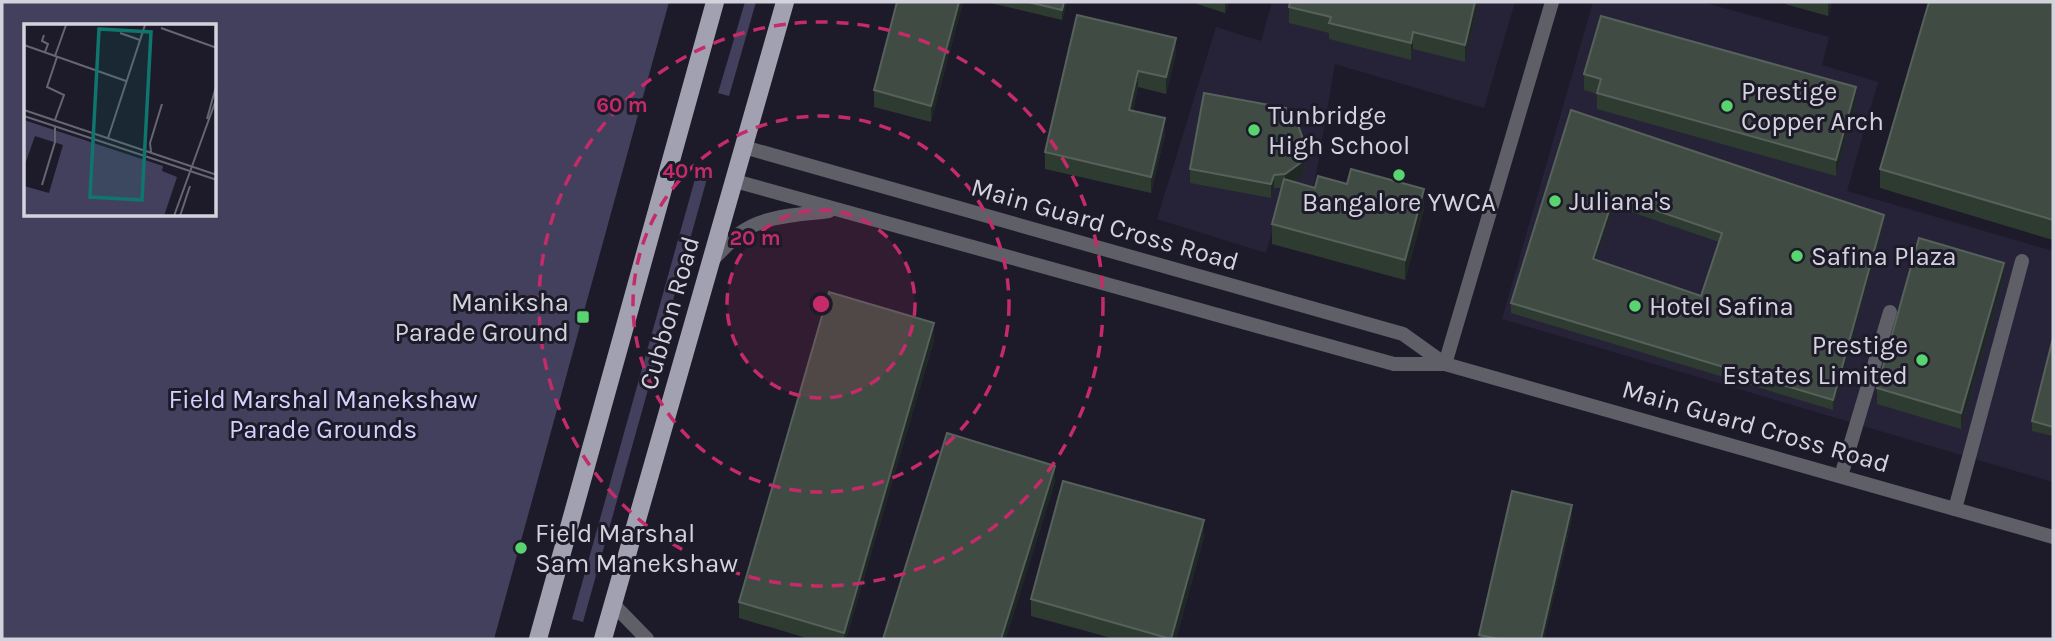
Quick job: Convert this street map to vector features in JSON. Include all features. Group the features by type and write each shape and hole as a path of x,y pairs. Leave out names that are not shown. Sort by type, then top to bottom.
{"main road":[{"name":"Cubbon Road","path":"538,639 715,2"},
{"name":"Cubbon Road","path":"603,639 785,2"}],"street":[{"path":"1446,363 1552,2"},
{"name":"Main Guard Cross Road","path":"744,147 1403,334 1446,363"},
{"name":"Main Guard Cross Road","path":"735,181 834,211 1394,364 1446,363 2053,537"},
{"path":"711,261 740,233 753,227 775,219 834,211"},
{"path":"1955,509 2022,261"},
{"path":"1841,476 1890,312"},
{"path":"613,604 647,639"}],"shaded area":[{"path":"1272,2 1515,2 1484,108 1335,64 1311,203 1282,196 1266,253 1157,219 1216,27 1261,41"},
{"path":"1593,2 1702,2 1829,37 1822,65 1878,82 1847,191 2053,251 2053,482 1502,319"}],"green space":[{"name":"Field Marshal Manekshaw Parade Grounds","path":"2,2 669,2 494,639 2,639"},
{"path":"745,2 756,2 729,96 718,93"},
{"path":"697,172 708,175 583,622 572,619"}],"building":[{"path":"897,2 959,2 931,106 874,90"},
{"path":"1028,2 1064,2 1062,10"},
{"path":"1290,2 1475,2 1465,45 1413,32 1411,43 1329,23 1331,17 1289,7"},
{"path":"1929,2 2053,2 2053,220 1880,169"},
{"path":"1077,15 1176,38 1166,77 1138,71 1129,110 1165,118 1151,177 1045,152"},
{"name":"Prestige Copper Arch","path":"1601,16 1856,87 1836,160 1597,93 1601,79 1584,74"},
{"path":"1204,93 1286,108 1284,119 1298,125 1306,147 1303,161 1285,174 1274,175 1271,184 1190,169"},
{"name":"Safina Plaza","path":"1571,110 1884,215 1833,400 1511,303","holes":["1614,196 1722,233 1701,296 1593,259"]},
{"path":"1351,169 1424,189 1405,260 1272,224 1284,179 1315,188 1318,176 1347,184"},
{"path":"1919,238 2004,263 1961,413 1877,388"},
{"path":"829,292 934,323 844,633 739,602"},
{"path":"2053,338 2053,427 2032,421"},
{"path":"947,433 1055,466 1001,639 883,639"},
{"path":"1063,481 1204,520 1171,639 1031,599"},
{"path":"1512,491 1572,505 1541,639 1499,639 1479,635"}],"place":[{"name":"Prestige Copper Arch","path":"1727,106"},
{"name":"Tunbridge High School","path":"1254,130"},
{"name":"Bangalore YWCA","path":"1399,175"},
{"name":"Juliana's","path":"1555,201"},
{"name":"Safina Plaza","path":"1797,256"},
{"name":"Hotel Safina","path":"1635,306"},
{"name":"Maniksha Parade Ground","path":"583,317"},
{"name":"Prestige Estates Limited","path":"1922,360"},
{"name":"Field Marshal Sam Manekshaw","path":"521,548"}]}
